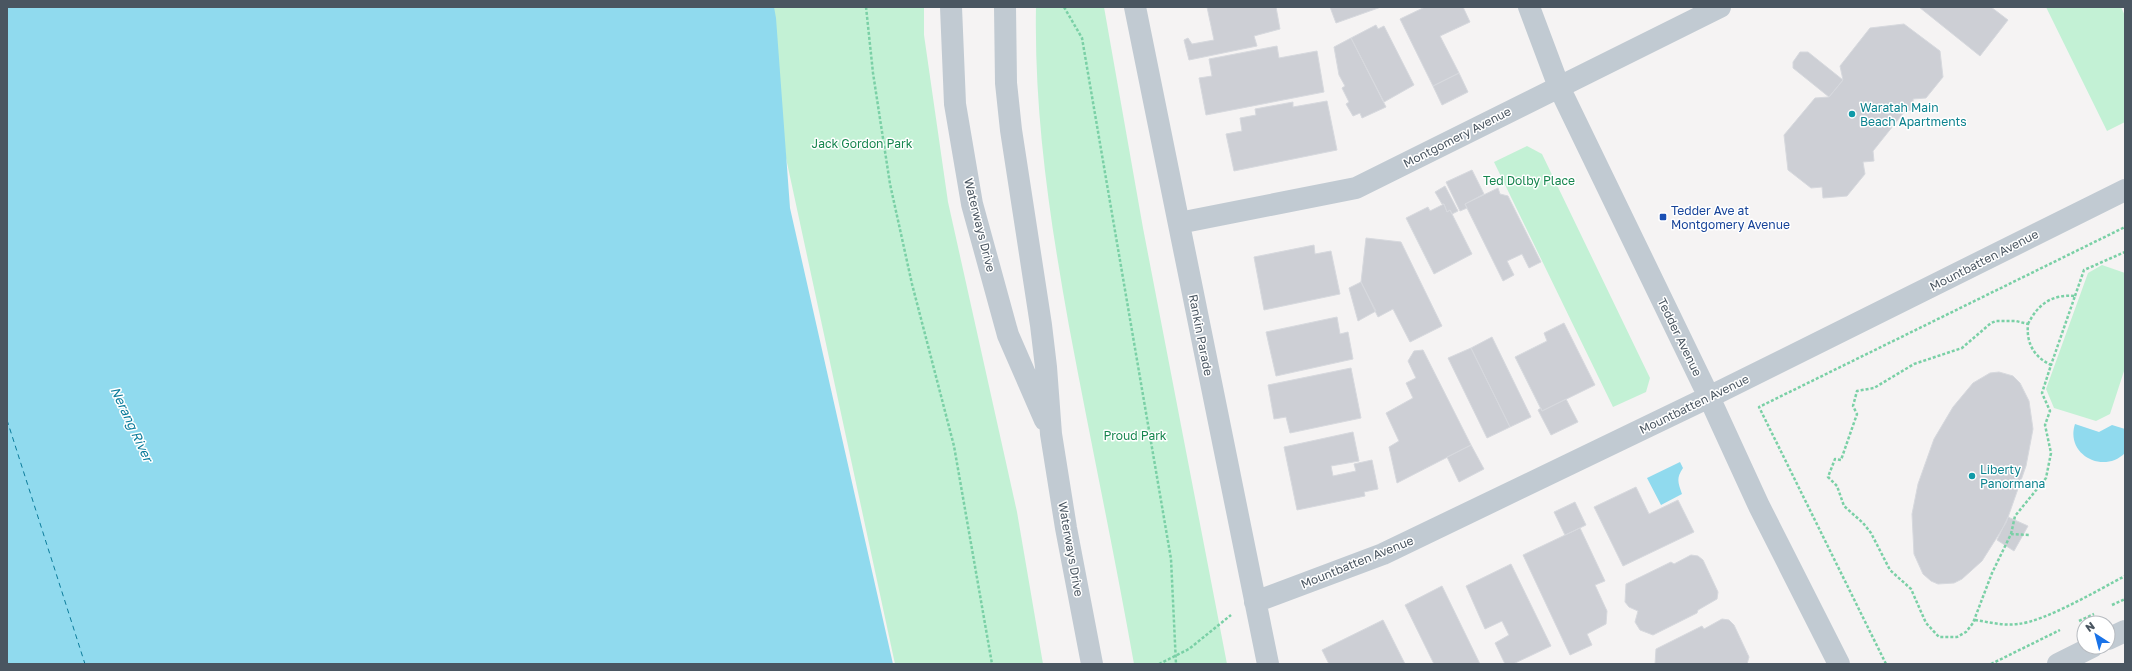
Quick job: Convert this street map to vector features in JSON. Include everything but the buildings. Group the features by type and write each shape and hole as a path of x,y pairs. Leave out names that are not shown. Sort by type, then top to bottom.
{"street":[{"name":"Waterways Drive","path":"951,7 955,104 972,204 1008,335 1051,434"},
{"name":"Waterways Drive","path":"1005,7 1006,82 1011,130 1041,324 1051,434 1066,528 1092,664"},
{"name":"Rankin Parade","path":"1135,7 1268,664"},
{"name":"Tedder Avenue","path":"1529,7 1560,87 1709,397 1759,506 1839,664"},
{"name":"Montgomery Avenue","path":"1179,223 1356,188 1720,7"},
{"name":"Mountbatten Avenue","path":"1255,602 1383,554 1709,397 2125,190"},
{"path":"2116,635 2125,630"},
{"path":"2058,664 2076,655"}],"path":[{"path":"866,7 873,73 890,184 912,284 954,446 992,664"},
{"path":"1064,7 1082,38 1154,453 1171,559 1176,664"},
{"path":"1886,664 1759,407 2125,227"},
{"path":"2028,324 2016,320 1996,321 1991,323 1962,348 1914,364 1874,388 1857,391 1853,406 1857,414 1841,460 1835,459 1828,477 1837,486 1844,506 1863,522 1871,532 1890,570 1910,589 1932,632 1939,636 1948,638 1957,637 1966,632 1975,620 1992,573 2011,534 2015,516 2046,478 2051,453 2045,425 2050,412 2042,393 2084,270 2125,252"},
{"path":"2051,365 2041,360 2034,353 2027,334 2028,324 2037,309 2045,302 2065,295 2076,296"},
{"path":"2011,534 2029,535"},
{"path":"1975,620 2002,625 2019,624 2038,619 2125,576"},
{"path":"1159,664 1189,648 1227,617 1255,602"}],"green space":[{"name":"Jack Gordon Park","path":"767,7 924,7 924,35 948,202 1017,512 1043,664 895,664 786,158"},
{"name":"Proud Park","path":"1036,7 1104,7 1143,228 1227,664 1134,664 1069,326 1050,207 1038,88"},
{"path":"2046,7 2121,7 2125,16 2125,122 2107,131"},
{"name":"Ted Dolby Place","path":"1527,146 1542,154 1650,378 1646,392 1613,407 1494,162"},
{"path":"2102,265 2125,273 2125,368 2110,414 2096,421 2054,408 2046,389 2088,273"}],"water":[{"name":"Nerang River","path":"7,7 774,7 790,208 893,664 7,664"},
{"path":"2075,424 2099,432 2112,425 2125,429 2125,453 2116,459 2106,462 2088,458 2081,452 2076,444 2073,435"},
{"path":"1680,462 1683,468 1679,475 1678,481 1682,494 1661,505 1647,478"}],"ferry route":[{"path":"7,420 85,664"}],"place":[{"name":"Waratah Main Beach Apartments","path":"1852,114"},
{"name":"Tedder Ave at Montgomery Avenue","path":"1663,217"},
{"name":"Liberty Panormana","path":"1972,476"}]}
